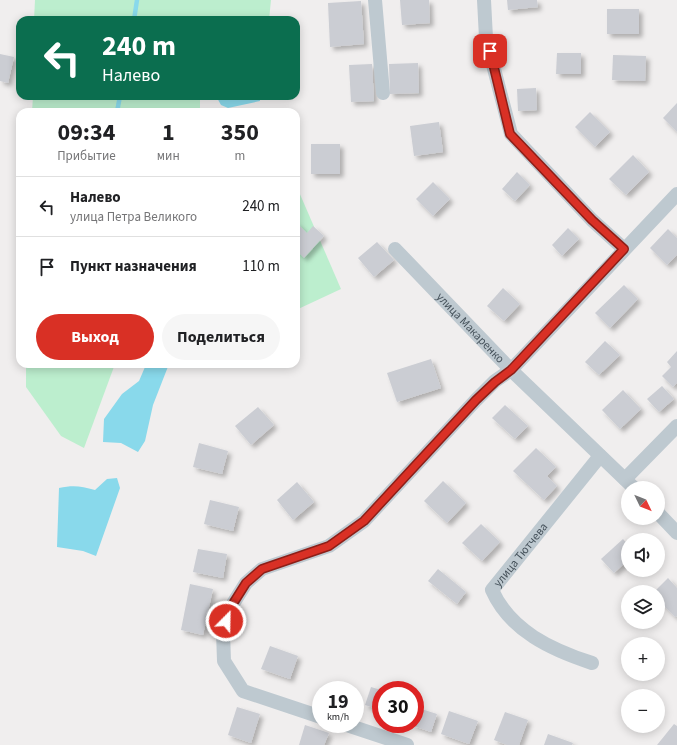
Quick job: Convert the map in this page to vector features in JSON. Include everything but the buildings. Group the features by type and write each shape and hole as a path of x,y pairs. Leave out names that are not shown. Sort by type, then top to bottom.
{"street":[{"path":"375,0 383,93"},
{"path":"484,0 486,38 510,134 592,220 624,249"},
{"path":"312,714 243,691 224,661 223,632 229,610 246,583 262,569 329,546 364,521 476,400 495,382 511,370 677,194"},
{"name":"улица Макаренко","path":"395,249 511,370 626,481"},
{"path":"631,481 677,426"},
{"name":"улица Тютчева","path":"592,663 560,652 521,628 498,605 492,590 600,456"},
{"path":"665,520 677,533"},
{"path":"364,731 407,745"}],"green space":[{"path":"35,0 271,0 269,16 34,16"},
{"path":"33,100 200,100 200,108 32,108"},
{"path":"300,194 341,289 300,308"},
{"path":"26,368 114,368 84,448 61,436 26,387"}],"water":[{"path":"218,100 260,101 228,108 221,105"},
{"path":"145,368 167,368 153,405 145,441 138,452 121,443 103,442 104,419 122,394 139,381"},
{"path":"117,478 120,488 96,556 83,551 57,547 59,488 77,486 95,490 107,479"}],"waterway":[{"path":"135,16 137,0"},
{"path":"118,108 119,100"}],"route":[{"path":"226,621 229,610 246,583 262,569 329,546 364,521 476,400 495,382 511,370 624,249 592,220 510,134 490,51"}]}
